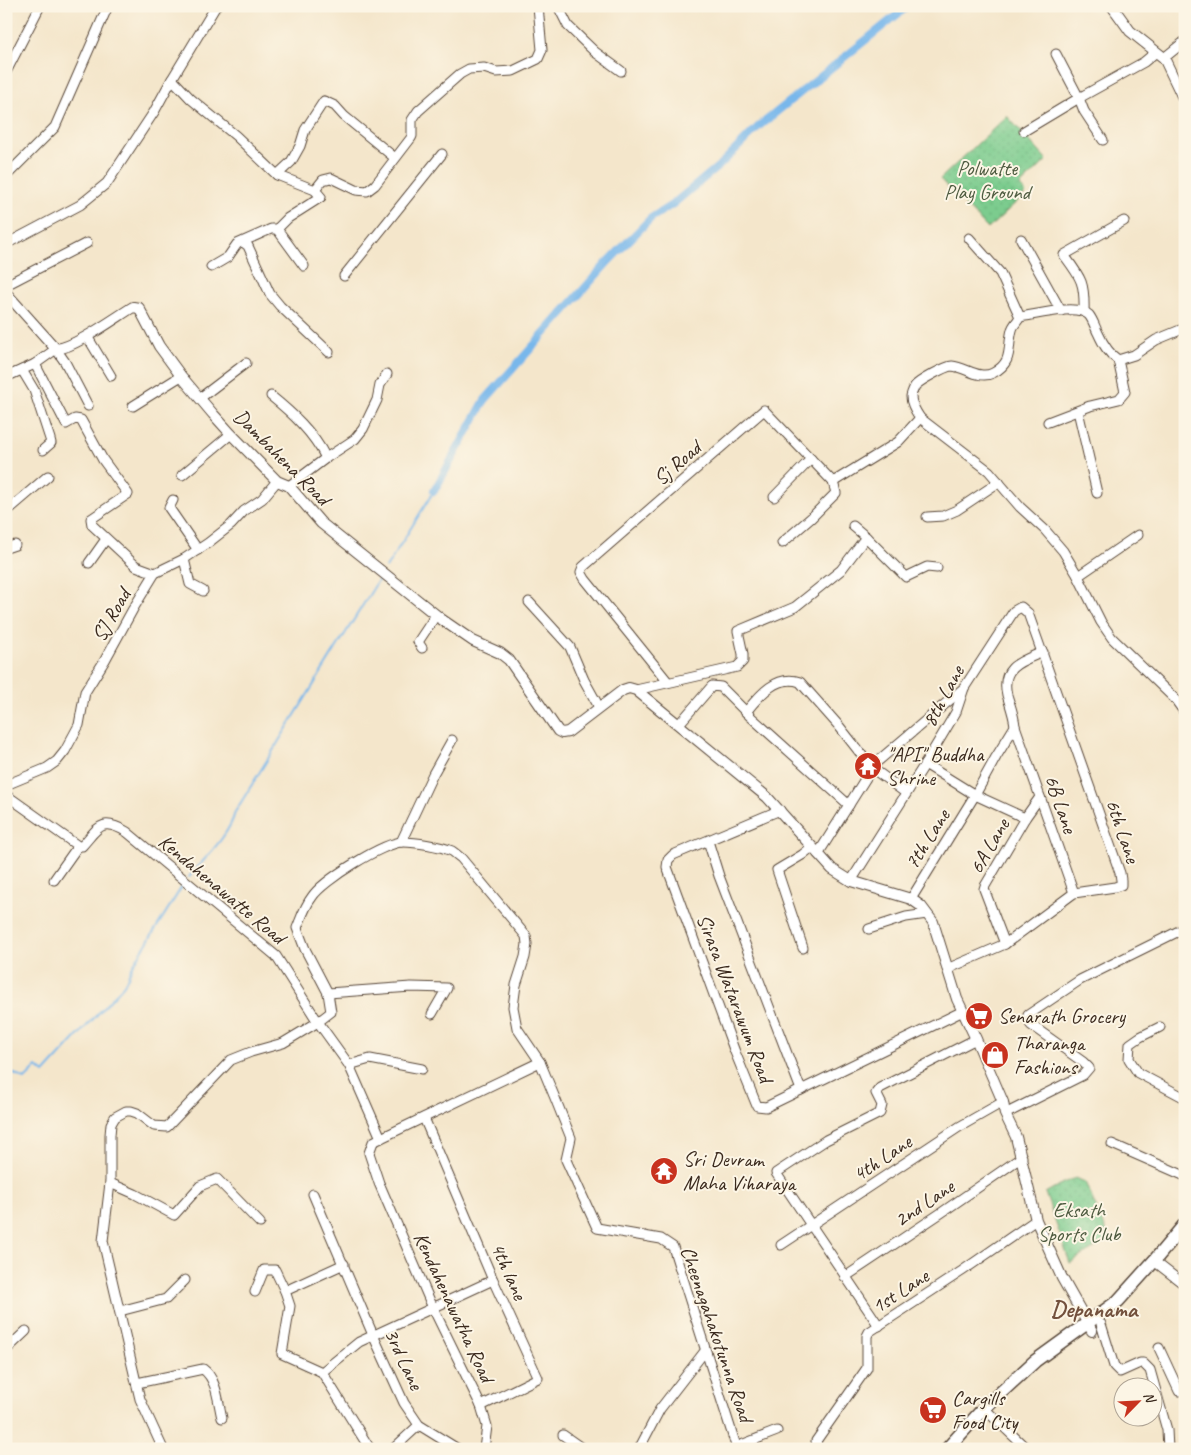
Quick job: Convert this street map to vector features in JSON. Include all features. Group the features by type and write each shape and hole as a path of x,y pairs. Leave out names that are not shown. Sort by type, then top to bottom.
{"main road":[{"path":"1157,1264 1185,1224"},
{"path":"958,1449 989,1414 1041,1367 1094,1326 1185,1237"},
{"path":"947,1449 984,1408 1035,1361 1094,1326"}],"street":[{"path":"6,72 40,6"},
{"path":"6,176 55,127 108,6"},
{"path":"6,244 80,205 107,183 154,112 216,6"},
{"path":"315,190 323,180 331,178 356,190 366,191 374,185 412,136 412,120 418,111 460,74 469,69 484,68 496,72 513,71 538,59 542,50 538,6"},
{"path":"558,6 568,26 595,52 622,71"},
{"path":"1112,6 1130,31 1164,58 1184,98"},
{"path":"1164,58 1185,41"},
{"path":"1024,132 1079,98 1144,62 1156,52"},
{"path":"1056,54 1079,98 1084,112 1103,140"},
{"path":"172,79 191,99 236,136 277,175 315,190 321,197 288,218 277,229 271,229 237,244 228,257 211,267"},
{"path":"277,175 291,162 300,146 305,130 324,100 335,106 344,116 395,158"},
{"path":"344,276 442,154"},
{"path":"1084,312 1085,292 1082,281 1064,254 1124,221"},
{"path":"277,229 304,266"},
{"path":"969,238 1000,273 1020,317"},
{"path":"1021,239 1061,310"},
{"path":"243,242 248,246 270,294 280,306 329,352"},
{"path":"6,285 87,243"},
{"path":"8,297 65,362 88,406"},
{"name":"Dambahena Road","path":"56,350 62,349 87,336 132,307 139,308 159,346 181,376 231,434 277,481 289,486 321,523 436,615 472,641 500,653 509,660 558,731 562,733 568,732 599,707"},
{"path":"1048,422 1090,406 1119,399 1125,392 1118,360 1103,345 1090,316 1084,312 1061,310 1020,317 1012,328 1009,357 994,372 986,375 952,366 940,370 916,385 911,397 920,418 989,471 1020,508 1045,530 1063,551 1101,622 1112,638 1175,699 1185,712"},
{"path":"1118,360 1134,355 1156,340 1185,328"},
{"path":"87,336 111,376"},
{"path":"6,377 34,364 56,350"},
{"path":"200,398 246,363"},
{"path":"34,364 66,424 75,419 81,420 103,460 128,494 91,519 92,525 136,566 155,574"},
{"path":"22,370 34,390 50,439 50,443 43,450"},
{"path":"289,486 354,439 363,429 377,400 380,385 387,374"},
{"path":"133,406 181,376"},
{"path":"271,396 295,416 322,448 326,458"},
{"name":"Sj Road","path":"668,682 585,579 581,572 583,567 764,410 833,482"},
{"path":"1078,411 1097,493"},
{"path":"782,543 812,518 836,493 833,482 898,442 920,418"},
{"path":"182,475 231,434"},
{"path":"774,497 811,459"},
{"path":"6,512 48,476"},
{"name":"SJ Road","path":"6,785 47,768 57,761 65,751 79,725 85,692 155,574 198,550 231,525 244,511 262,499 277,481"},
{"path":"927,518 943,516 957,510 999,482"},
{"path":"173,500 169,508 198,550"},
{"path":"854,526 906,577 927,567 937,568"},
{"path":"1078,576 1138,536"},
{"path":"636,690 737,667 743,661 738,631 795,607 841,570 866,537"},
{"path":"89,563 106,539"},
{"path":"184,559 190,584 203,592"},
{"path":"529,602 570,647 599,707 623,690 629,688 636,690 767,797 832,869 851,880 910,899 921,906 933,922 957,999 1003,1102 1022,1157 1036,1220 1062,1278 1094,1326 1114,1366 1120,1372 1143,1363 1150,1370 1167,1430 1168,1449"},
{"name":"6th Lane","path":"947,969 1006,944 1074,893 1121,885 1122,880 1043,652 1028,613 1021,607"},
{"name":"8th Lane","path":"851,880 956,712 964,688 1014,610 1021,607"},
{"path":"422,648 418,642 436,615"},
{"path":"1015,726 1005,681 1007,673 1013,666 1043,652"},
{"path":"746,712 764,691 776,683 793,680 800,682 839,726 872,768 906,793"},
{"path":"679,724 712,686 722,687 746,712 849,805"},
{"path":"803,948 777,870 802,855 815,850 849,805 878,761 964,688"},
{"name":"7th Lane","path":"910,899 975,795 1015,726"},
{"name":"6B Lane","path":"1015,726 1074,893"},
{"path":"401,842 433,774 452,740"},
{"path":"925,764 975,795 1025,818"},
{"path":"6,795 78,846 54,880"},
{"name":"6A Lane","path":"1006,944 984,890 1025,818 1040,797"},
{"name":"Sirasa Watarawum Road","path":"780,810 673,855 668,860 667,867 735,1052 757,1106 766,1107 963,1011"},
{"name":"Kendahenawatte Road","path":"78,846 82,846 100,827 106,824 115,825 127,832 276,956 318,1022 349,1064 381,1138"},
{"path":"708,840 719,876 801,1090"},
{"path":"163,1449 140,1399 103,1241 110,1183 110,1135 112,1124 115,1117 126,1111 131,1111 137,1113 154,1126 167,1127 231,1060 251,1052 282,1044 332,1012 328,993 305,949 297,928 312,896 321,886 350,866 383,848 401,842 452,851 461,858 526,936 526,957 516,985 513,1007 517,1028 540,1062 381,1138"},
{"path":"869,929 906,917 927,914"},
{"path":"1006,1114 1083,1075 1089,1068 1030,1024 1027,1020 1028,1015 1080,980 1185,928"},
{"path":"328,993 411,987 447,988 432,1014"},
{"path":"1160,1027 1130,1044 1129,1059 1138,1073 1185,1098"},
{"path":"879,1326 776,1173 826,1140 880,1112 882,1105 876,1093 880,1088 976,1039"},
{"path":"349,1064 370,1059 422,1070"},
{"name":"Cheenagahakotunna Road","path":"540,1062 570,1138 566,1160 597,1228 661,1239 673,1247 736,1448"},
{"name":"4th Lane","path":"781,1245 959,1127 1003,1102"},
{"name":"4th lane","path":"424,1118 493,1280 538,1378 480,1406"},
{"name":"Kendahenawatha Road","path":"381,1138 373,1142 369,1153 379,1183 433,1308 480,1406 487,1426 484,1449"},
{"path":"1112,1144 1185,1176"},
{"name":"2nd Lane","path":"845,1276 1022,1157"},
{"path":"110,1183 174,1215 200,1186 217,1179 260,1224"},
{"name":"3rd Lane","path":"313,1194 404,1403 418,1425 458,1449"},
{"name":"1st Lane","path":"818,1449 816,1441 867,1368 867,1336 869,1332 1036,1220"},
{"path":"286,1290 344,1264"},
{"path":"1157,1264 1185,1285"},
{"path":"256,1292 264,1270 275,1270 286,1290 290,1306 282,1354 322,1372 370,1449"},
{"path":"120,1311 166,1299 185,1280"},
{"path":"322,1372 359,1342 493,1280"},
{"path":"6,1350 26,1331"},
{"path":"1158,1348 1179,1391 1185,1389"},
{"path":"638,1449 660,1409 705,1351"},
{"path":"137,1383 203,1369 212,1380 222,1418"},
{"path":"989,1414 1027,1449"},
{"path":"394,1449 418,1425"},
{"path":"736,1448 777,1431"},
{"path":"563,1435 582,1449"}],"green space":[{"name":"Polwatte Play Ground","path":"1007,116 1047,160 1020,186 1026,193 988,229 940,179"},
{"name":"Eksath Sports Club","path":"1076,1178 1085,1182 1110,1239 1070,1263 1045,1193"}],"waterway":[{"path":"434,491 485,400 607,263 651,218 673,204 720,165 758,127 908,6"},
{"path":"386,568 434,491"},
{"path":"189,877 228,829 235,812 379,579"},
{"path":"6,1070 25,1079 37,1067 44,1073 124,985 132,967 183,885"}],"place":[{"name":"\"API\" Buddha Shrine","path":"868,766"},
{"name":"Senarath Grocery","path":"979,1016"},
{"name":"Tharanga Fashions","path":"995,1055"},
{"name":"Sri Devram Maha Viharaya","path":"664,1171"},
{"name":"Cargills Food City","path":"933,1410"}],"district":[{"name":"Depanama","path":"1094,1309"}]}
